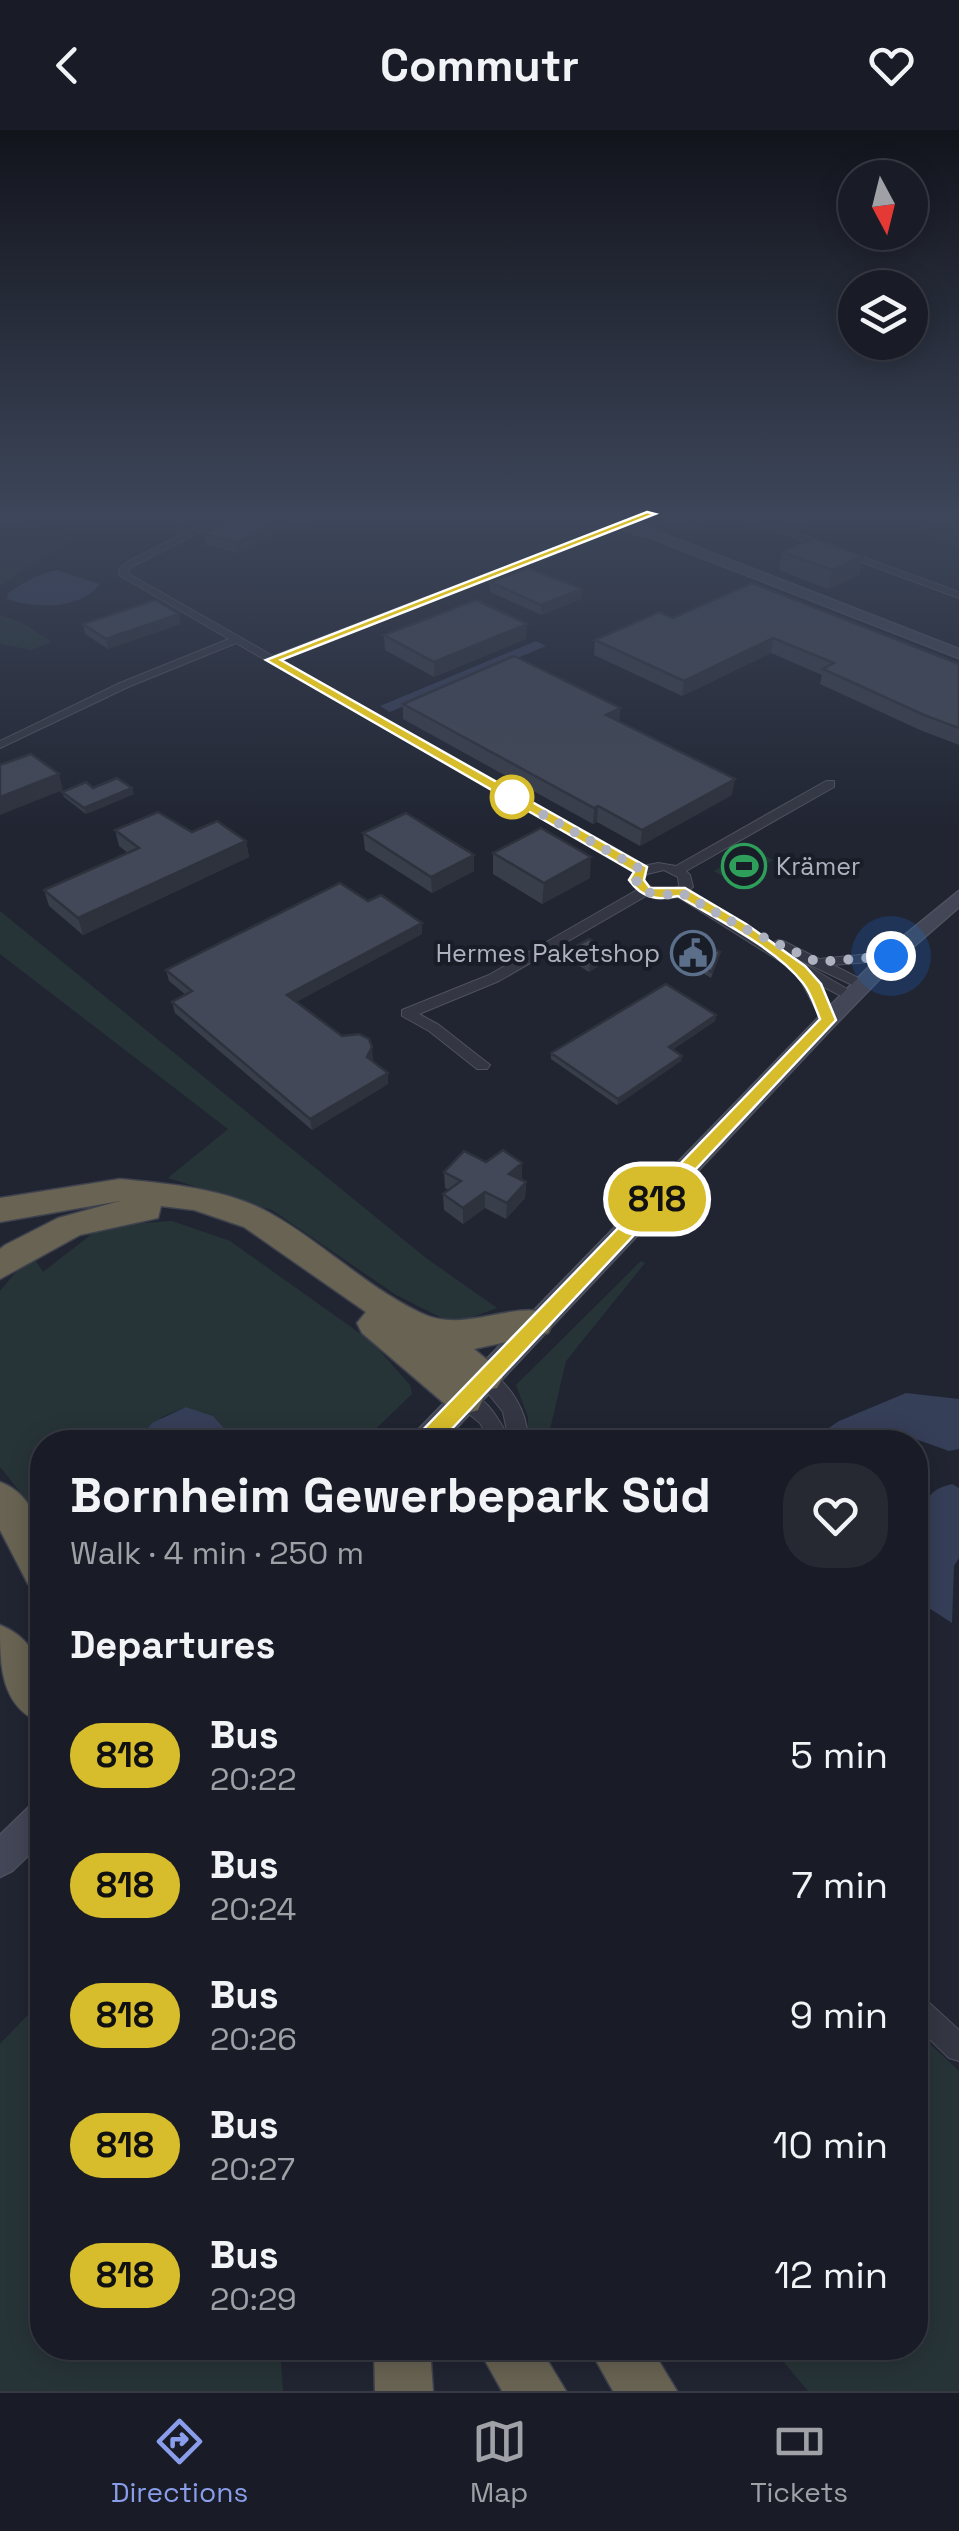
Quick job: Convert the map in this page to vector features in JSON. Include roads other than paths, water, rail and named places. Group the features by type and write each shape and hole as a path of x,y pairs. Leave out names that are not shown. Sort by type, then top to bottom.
{"highway":[{"path":"0,1210 120,1190 196,1199 255,1218 414,1328 475,1389"},
{"path":"0,1266 53,1232 97,1216 154,1210 210,1218 272,1250 475,1389"},
{"path":"414,1328 476,1335 536,1323"},
{"path":"0,1499 30,1547"},
{"path":"0,1530 30,1566"},
{"path":"0,1645 30,1686"},
{"path":"403,2360 404,2391"},
{"path":"514,2360 536,2391"},
{"path":"626,2360 648,2391"}],"main road":[{"path":"871,620 959,654"},
{"path":"436,1430 828,1020 891,956 959,897"},
{"path":"0,1859 30,1830"}],"street":[{"path":"200,620 642,870 659,866 678,870 687,881 680,892"},
{"path":"272,660 377,620"},
{"path":"0,745 124,685 236,640"},
{"path":"678,870 830,784"},
{"path":"642,870 636,880 644,891 662,895 680,892 741,927 817,962 858,991"},
{"path":"482,1065 434,1028 407,1013 494,978 644,891"},
{"path":"741,927 800,970 813,984 828,1020"},
{"path":"817,962 891,956"},
{"path":"800,970 858,991"},
{"path":"494,1430 475,1389 502,1393 518,1430"},
{"path":"928,2019 959,2048"}],"water":[{"path":"536,641 546,646 390,712 380,706"},
{"path":"906,1393 959,1399 959,1449 949,1451 928,1444 928,1430 826,1430"},
{"path":"186,1407 213,1416 226,1430 146,1430 152,1423"},
{"path":"952,1484 959,1488 959,1558 954,1566 952,1623 928,1607 928,1498 939,1488"}],"place":[{"name":"Krämer","path":"744,866"},
{"name":"Hermes Paketshop","path":"693,953"}]}
